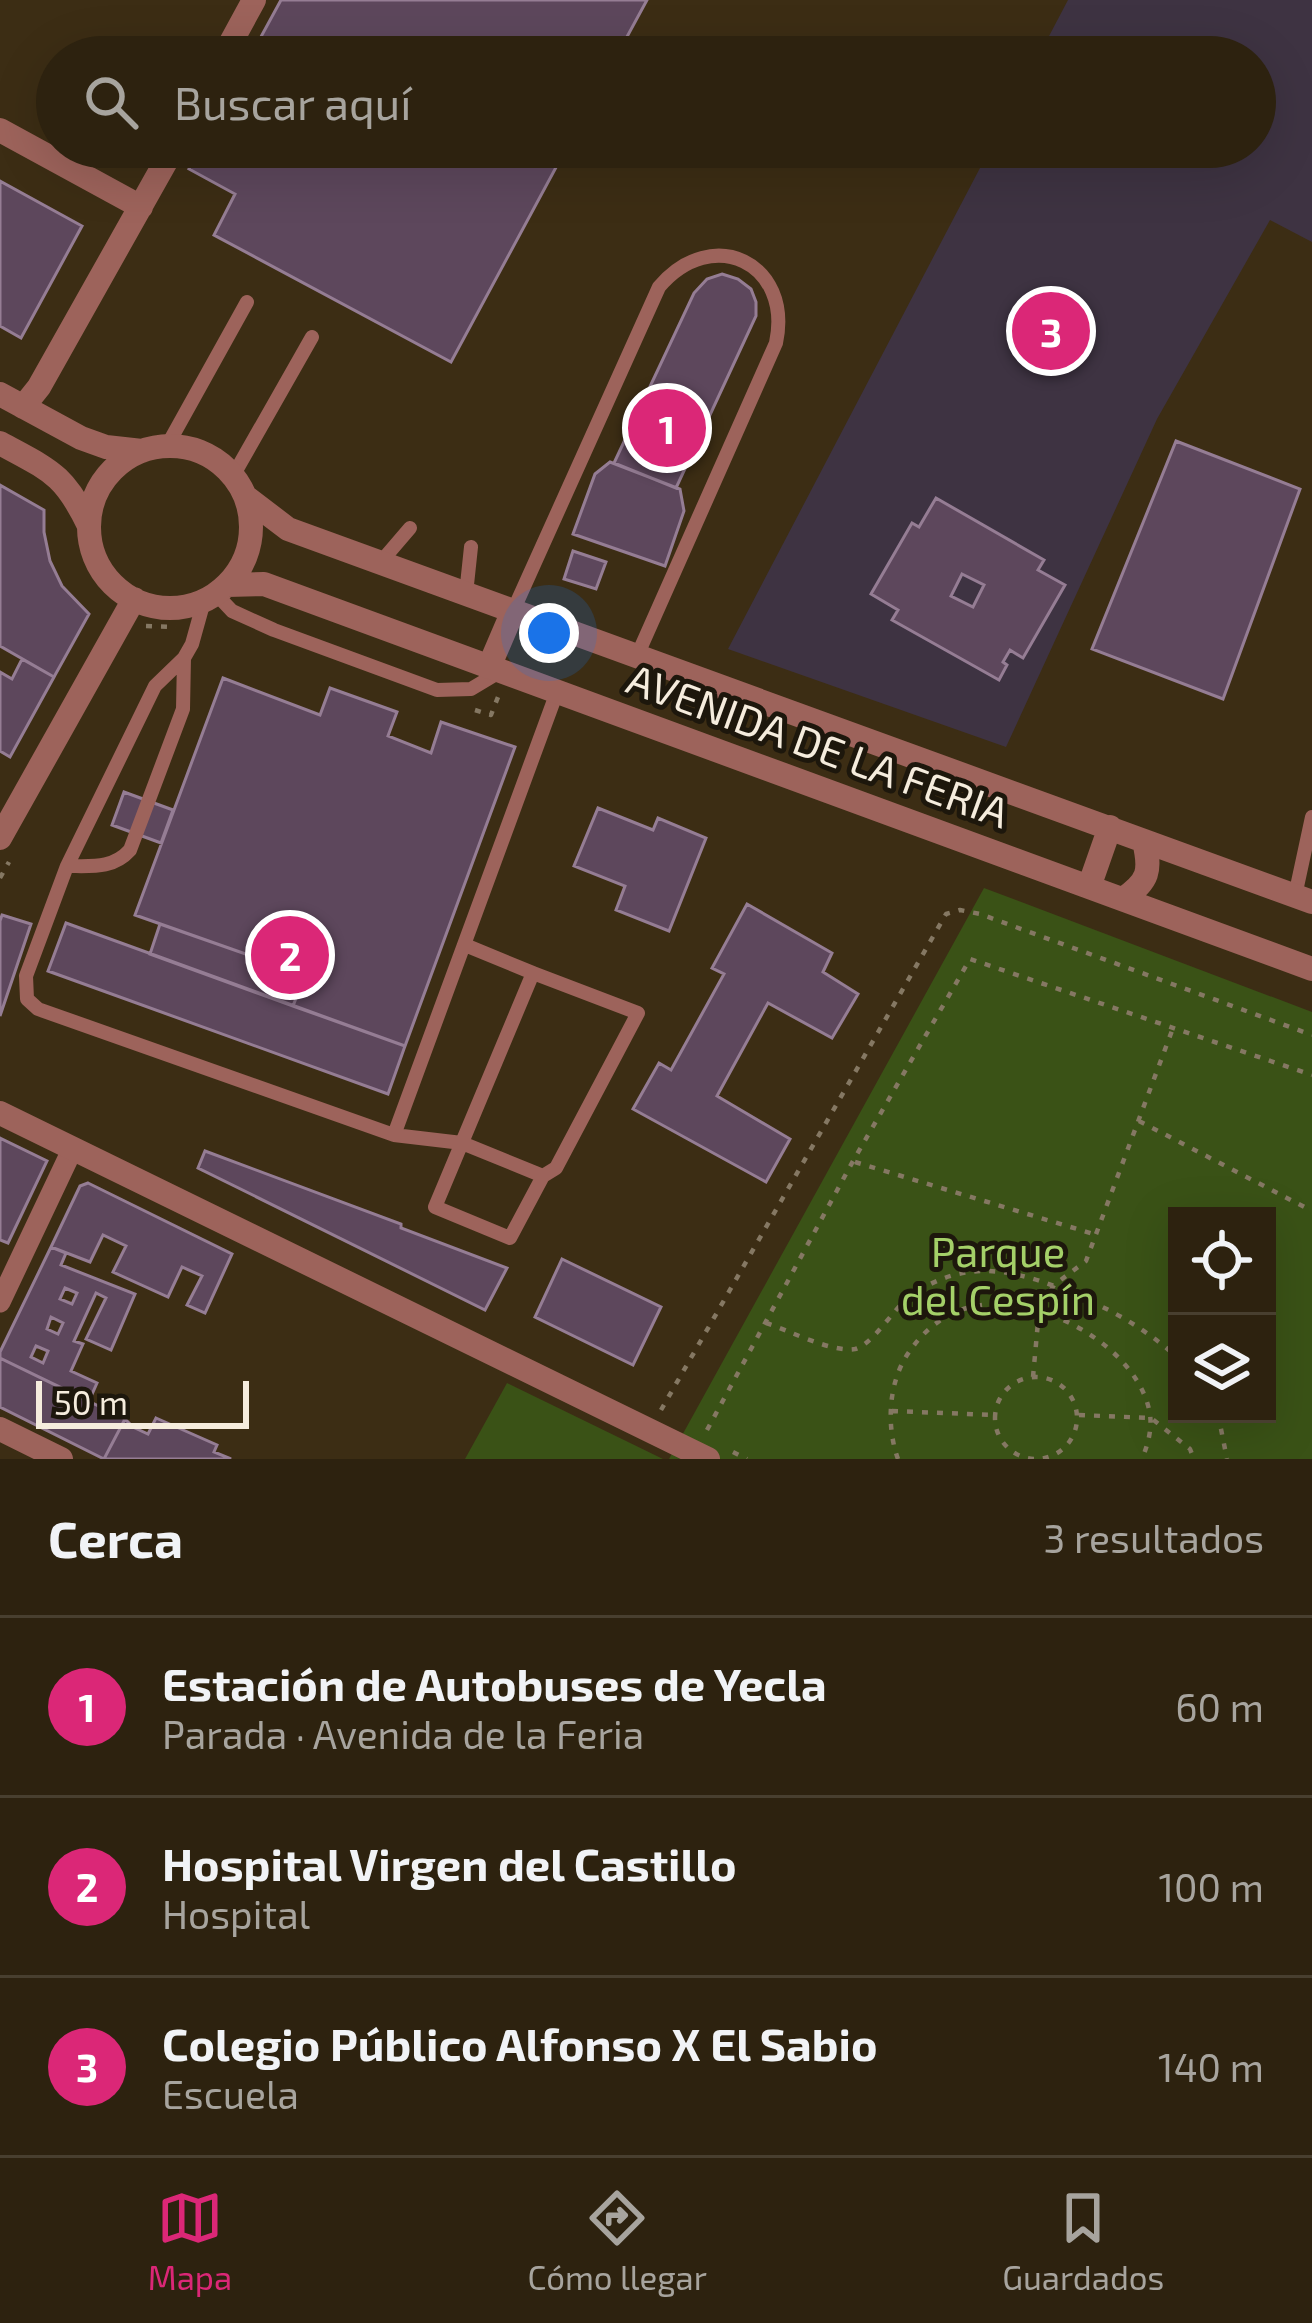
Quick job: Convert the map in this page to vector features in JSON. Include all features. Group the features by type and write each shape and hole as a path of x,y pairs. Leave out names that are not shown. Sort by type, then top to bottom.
{"street":[{"path":"234,36 254,0"},
{"path":"0,130 36,150"},
{"path":"70,168 141,207"},
{"path":"23,406 39,387 162,168"},
{"path":"0,394 106,447 192,449 215,459 240,487 251,520 250,544 242,566 216,593 181,607 157,607 134,599 115,586 92,548 93,502 104,480 121,463 154,449"},
{"path":"0,443 54,473 74,494 89,526"},
{"name":"AVENIDA DE LA FERIA","path":"240,487 288,529 1304,899"},
{"name":"AVENIDA DE LA FERIA","path":"216,593 264,584 1312,969"},
{"path":"0,838 134,599"},
{"path":"495,669 514,611"},
{"path":"1089,887 1110,827"},
{"path":"1123,899 1141,886 1148,872 1144,841"},
{"path":"0,1114 644,1426 706,1448"},
{"path":"0,1302 72,1150"},
{"path":"0,1429 61,1459"}],"lane":[{"path":"514,611 659,287 690,260 732,257 752,266 767,281 780,322 776,344 637,656"},
{"path":"154,449 247,302"},
{"path":"240,487 312,337"},
{"path":"380,562 410,528"},
{"path":"466,594 471,547"},
{"path":"495,669 471,689 437,690 274,630 232,610 216,593 184,658 155,686 67,866 25,989 27,999 38,1009 394,1135 463,1143 543,1176"},
{"path":"67,866 112,865 130,850 183,709 184,658"},
{"path":"394,1135 557,692"},
{"path":"1304,899 1312,817"},
{"path":"465,945 638,1013 556,1168 543,1176 510,1238 436,1207 533,973"}],"path":[{"path":"644,1426 946,914 961,910 980,914 1312,1035"},
{"path":"706,1448 853,1161 970,959 1312,1075"},
{"path":"1033,1377 1039,1311 1054,1285 1086,1261 1173,1028"},
{"path":"1139,1121 1312,1211"},
{"path":"853,1161 1096,1234"},
{"path":"766,1323 854,1349 863,1346 923,1288 958,1274 1003,1271 1054,1285 1133,1323 1168,1351"},
{"path":"898,1459 892,1411 901,1366 936,1323 963,1309 1000,1305 1039,1311 1076,1325 1114,1354 1141,1388 1150,1418 1142,1459"},
{"path":"1033,1377 1046,1378 1067,1391 1077,1414 1070,1442 1047,1457 1033,1459 1009,1449 994,1415 1011,1385 1033,1377"},
{"path":"892,1411 994,1415"},
{"path":"1077,1414 1150,1418 1190,1449 1194,1459"},
{"path":"1219,1423 1227,1459"}],"shaded area":[{"path":"1068,0 1312,0 1312,242 1270,220 1157,419 1006,747 728,649 980,168 1276,168 1276,36 1049,36"}],"green space":[{"name":"Parque del Cespín","path":"984,888 1312,1012 1312,1459 669,1459"},
{"path":"507,1383 663,1459 465,1459"}],"building":[{"path":"281,0 647,0 627,36 261,36"},
{"path":"556,168 451,362 214,235 235,194 189,169"},
{"path":"0,181 82,226 21,338 0,326"},
{"path":"722,274 751,289 756,316 676,488 614,463 694,293 707,279"},
{"path":"1176,441 1300,489 1223,699 1092,649"},
{"path":"610,462 680,489 684,511 665,566 573,534 595,474"},
{"path":"0,485 44,510 50,561 62,586 89,614 54,677 0,646"},
{"path":"936,498 1044,560 1038,570 1065,585 1023,658 1010,650 999,680 892,620 898,610 871,594 912,523 919,527","holes":["962,574 984,585 973,607 951,596"]},
{"path":"573,551 606,562 596,589 564,579"},
{"path":"22,659 54,677 10,757 0,751 0,672 12,679"},
{"path":"223,678 320,715 330,688 397,712 388,736 431,753 441,722 515,747 405,1046 293,1006 305,975 135,915"},
{"path":"124,792 173,810 161,843 112,825"},
{"path":"598,808 653,830 658,818 706,838 669,931 616,910 625,886 574,866"},
{"path":"747,904 832,953 823,972 858,994 832,1038 768,1003 717,1096 790,1139 766,1182 633,1109 659,1063 671,1070 724,974 712,968"},
{"path":"2,915 31,924 0,1016 0,921"},
{"path":"66,923 405,1046 388,1094 48,971"},
{"path":"160,924 305,975 293,1006 150,954"},
{"path":"0,1138 47,1161 8,1243 0,1240"},
{"path":"205,1151 507,1268 485,1310 198,1168"},
{"path":"88,1183 232,1254 205,1313 187,1305 202,1276 182,1267 168,1297 113,1272 126,1246 103,1235 90,1262 51,1247 80,1186"},
{"path":"51,1247 66,1253 61,1265 135,1294 111,1350 86,1339 106,1298 96,1293 74,1341 83,1344 71,1371 97,1383 89,1401 0,1358","holes":["65,1288 77,1293 72,1304 60,1299","51,1317 63,1323 58,1334 47,1329","36,1346 48,1351 43,1363 31,1357"]},
{"path":"562,1259 661,1307 633,1365 535,1317"},
{"path":"0,1358 125,1419 104,1459 0,1407"},
{"path":"156,1418 217,1445 214,1452 231,1459 104,1459 125,1419 148,1434"}],"place":[{"name":"Colegio Público Alfonso X El Sabio","path":"1051,331"},
{"name":"Estación de Autobuses de Yecla","path":"667,428"},
{"name":"Hospital Virgen del Castillo","path":"290,955"}]}
